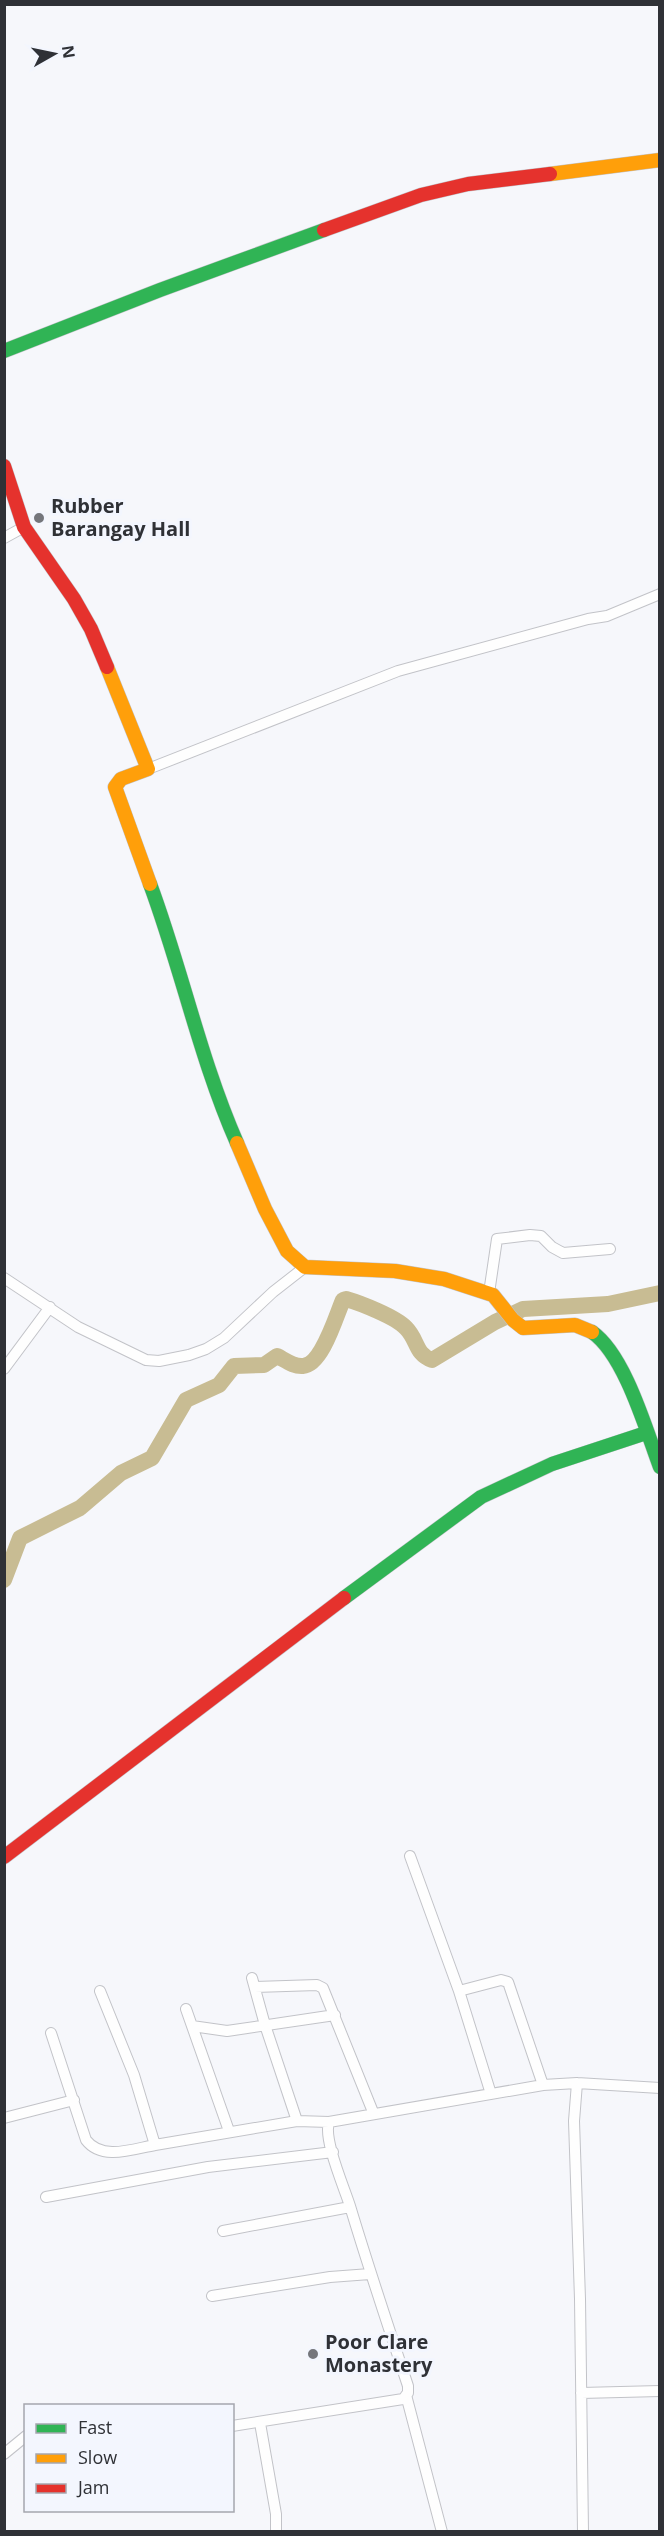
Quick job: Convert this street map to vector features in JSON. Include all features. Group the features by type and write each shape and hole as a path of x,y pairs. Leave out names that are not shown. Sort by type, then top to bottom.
{"street":[{"path":"4,351 428,193 468,184 660,160"},
{"path":"4,466 24,527 74,599 91,629 148,769"},
{"path":"4,538 24,527"},
{"path":"660,594 607,616 462,652 398,671 121,779 115,787 163,918 200,1044 223,1112 276,1234 287,1251 305,1267 414,1272 489,1293 501,1303 513,1320 527,1329 574,1325 590,1329 598,1334 618,1364 660,1467"},
{"path":"489,1293 497,1239 541,1236 552,1247 563,1253 610,1249"},
{"path":"4,1278 78,1327 138,1357 146,1360 172,1360 206,1349 224,1338 273,1292 305,1267"},
{"path":"4,1369 50,1307"},
{"path":"4,1857 293,1635 481,1497 552,1464 646,1433"},
{"path":"410,1856 459,1991 491,2094"},
{"path":"459,1991 501,1980 508,1982 543,2085"},
{"path":"297,2121 253,1982 317,1986 324,1990 373,2112"},
{"path":"100,1991 134,2075 155,2145"},
{"path":"186,2009 229,2131"},
{"path":"192,2026 227,2031 335,2015"},
{"path":"51,2033 86,2140 96,2150 109,2153 297,2121 329,2122 373,2112 543,2085 578,2083 660,2088"},
{"path":"578,2083 574,2121 583,2532"},
{"path":"4,2118 74,2100"},
{"path":"329,2122 328,2131 333,2152 370,2274 408,2386 406,2395 442,2532"},
{"path":"46,2197 208,2167 333,2152"},
{"path":"223,2231 350,2207"},
{"path":"212,2296 330,2277 370,2274"},
{"path":"581,2393 660,2391"},
{"path":"234,2426 403,2399 406,2395"},
{"path":"260,2423 276,2514 276,2532"},
{"path":"4,2454 24,2438"}],"waterway":[{"path":"4,1580 20,1538 80,1508 121,1473 152,1458 186,1400 219,1385 234,1366 264,1365 277,1356 296,1365 310,1364 322,1349 343,1300 368,1307 401,1324 410,1333 422,1354 432,1360 495,1322 523,1309 608,1304 660,1293"}],"traffic: fast":[{"path":"4,351 160,290 324,230"},
{"path":"150,884 212,1079 237,1143"},
{"path":"592,1332 604,1343 624,1375 660,1467"},
{"path":"344,1598 481,1497 552,1464 646,1433"}],"traffic: slow":[{"path":"550,174 660,160"},
{"path":"107,667 148,769 121,779 115,787 150,884"},
{"path":"237,1143 265,1209 287,1251 305,1267 395,1271 444,1279 493,1295 513,1320 523,1328 575,1325 592,1332"}],"traffic: jam":[{"path":"324,230 421,195 468,184 550,174"},
{"path":"4,466 24,527 74,599 91,629 107,667"},
{"path":"4,1857 344,1598"}],"place":[{"name":"Rubber Barangay Hall","path":"39,518"},
{"name":"Poor Clare Monastery","path":"313,2354"}]}
